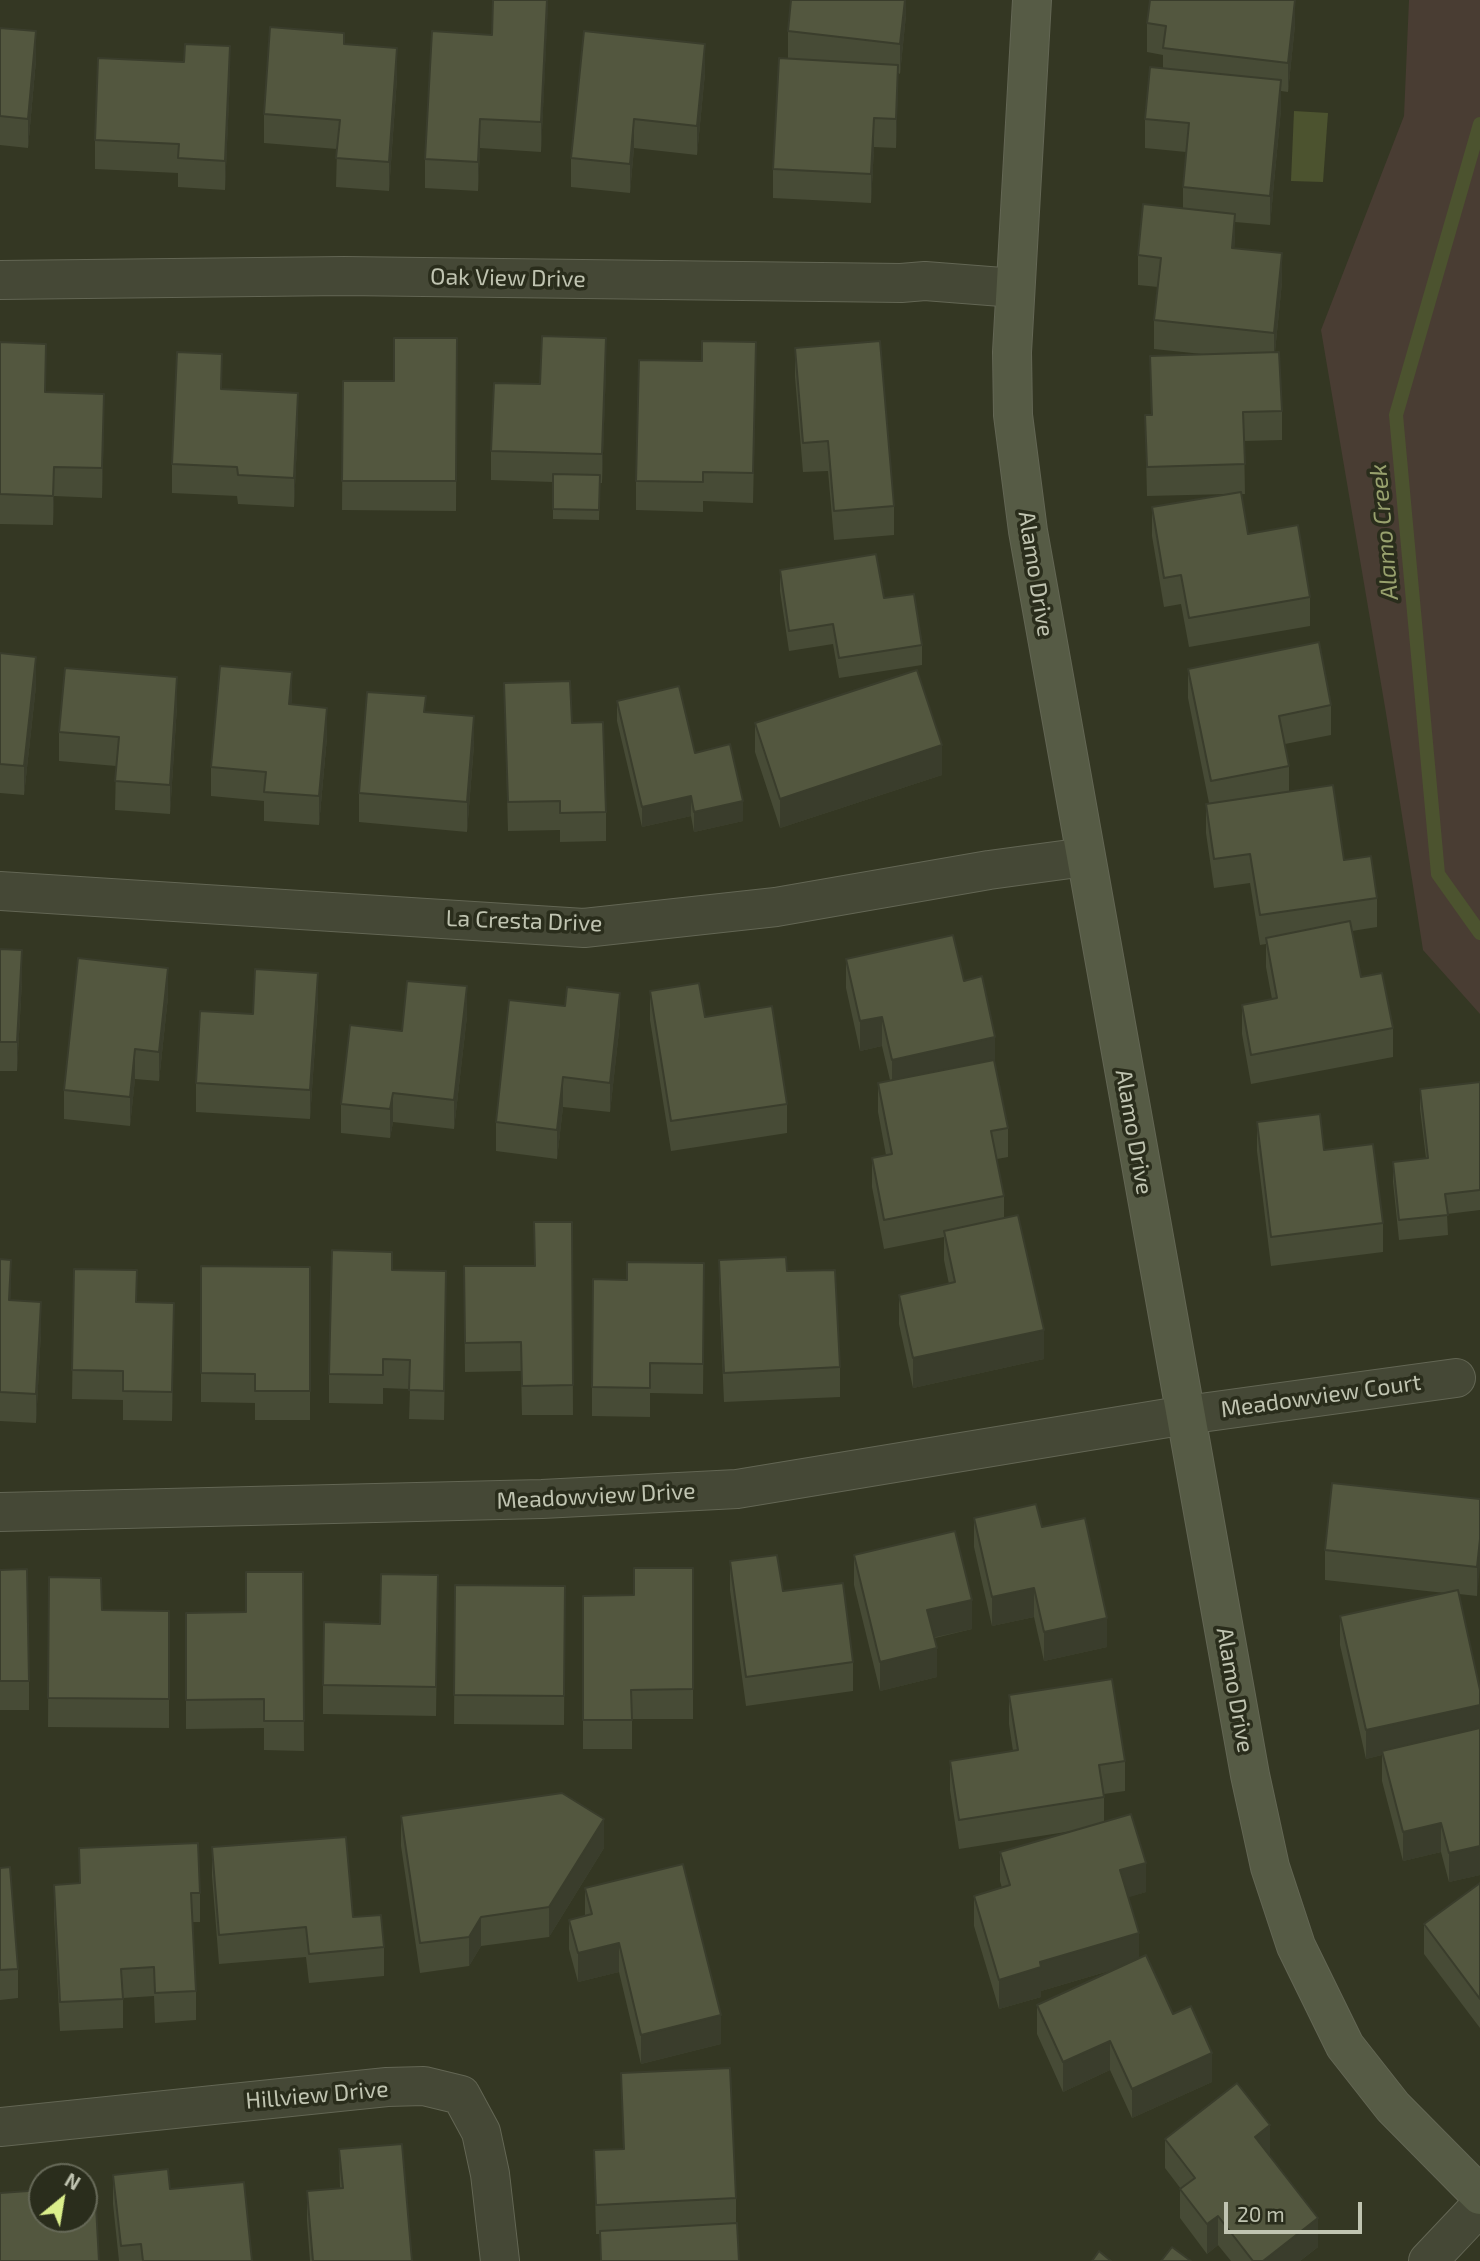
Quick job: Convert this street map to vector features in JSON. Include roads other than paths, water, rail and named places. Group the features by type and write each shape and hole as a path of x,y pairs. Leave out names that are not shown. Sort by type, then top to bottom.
{"main road":[{"name":"Alamo Drive","path":"1032,0 1012,352 1014,428 1028,531 1085,857 1264,1841 1296,1946 1345,2046 1393,2108 1480,2195"}],"street":[{"name":"Oak View Drive","path":"0,280 344,276 925,281 1015,288"},
{"name":"La Cresta Drive","path":"0,891 584,928 776,907 989,870 1085,857"},
{"name":"Meadowview Court","path":"1185,1415 1456,1378"},
{"name":"Meadowview Drive","path":"0,1512 542,1499 737,1489 1185,1415"},
{"name":"Hillview Drive","path":"0,2127 387,2087 424,2086 461,2095 481,2132 490,2174 500,2261"},
{"path":"1427,2261 1480,2206"}],"waterway":[{"name":"Alamo Creek","path":"1480,124 1396,415 1438,874 1480,933"}]}
